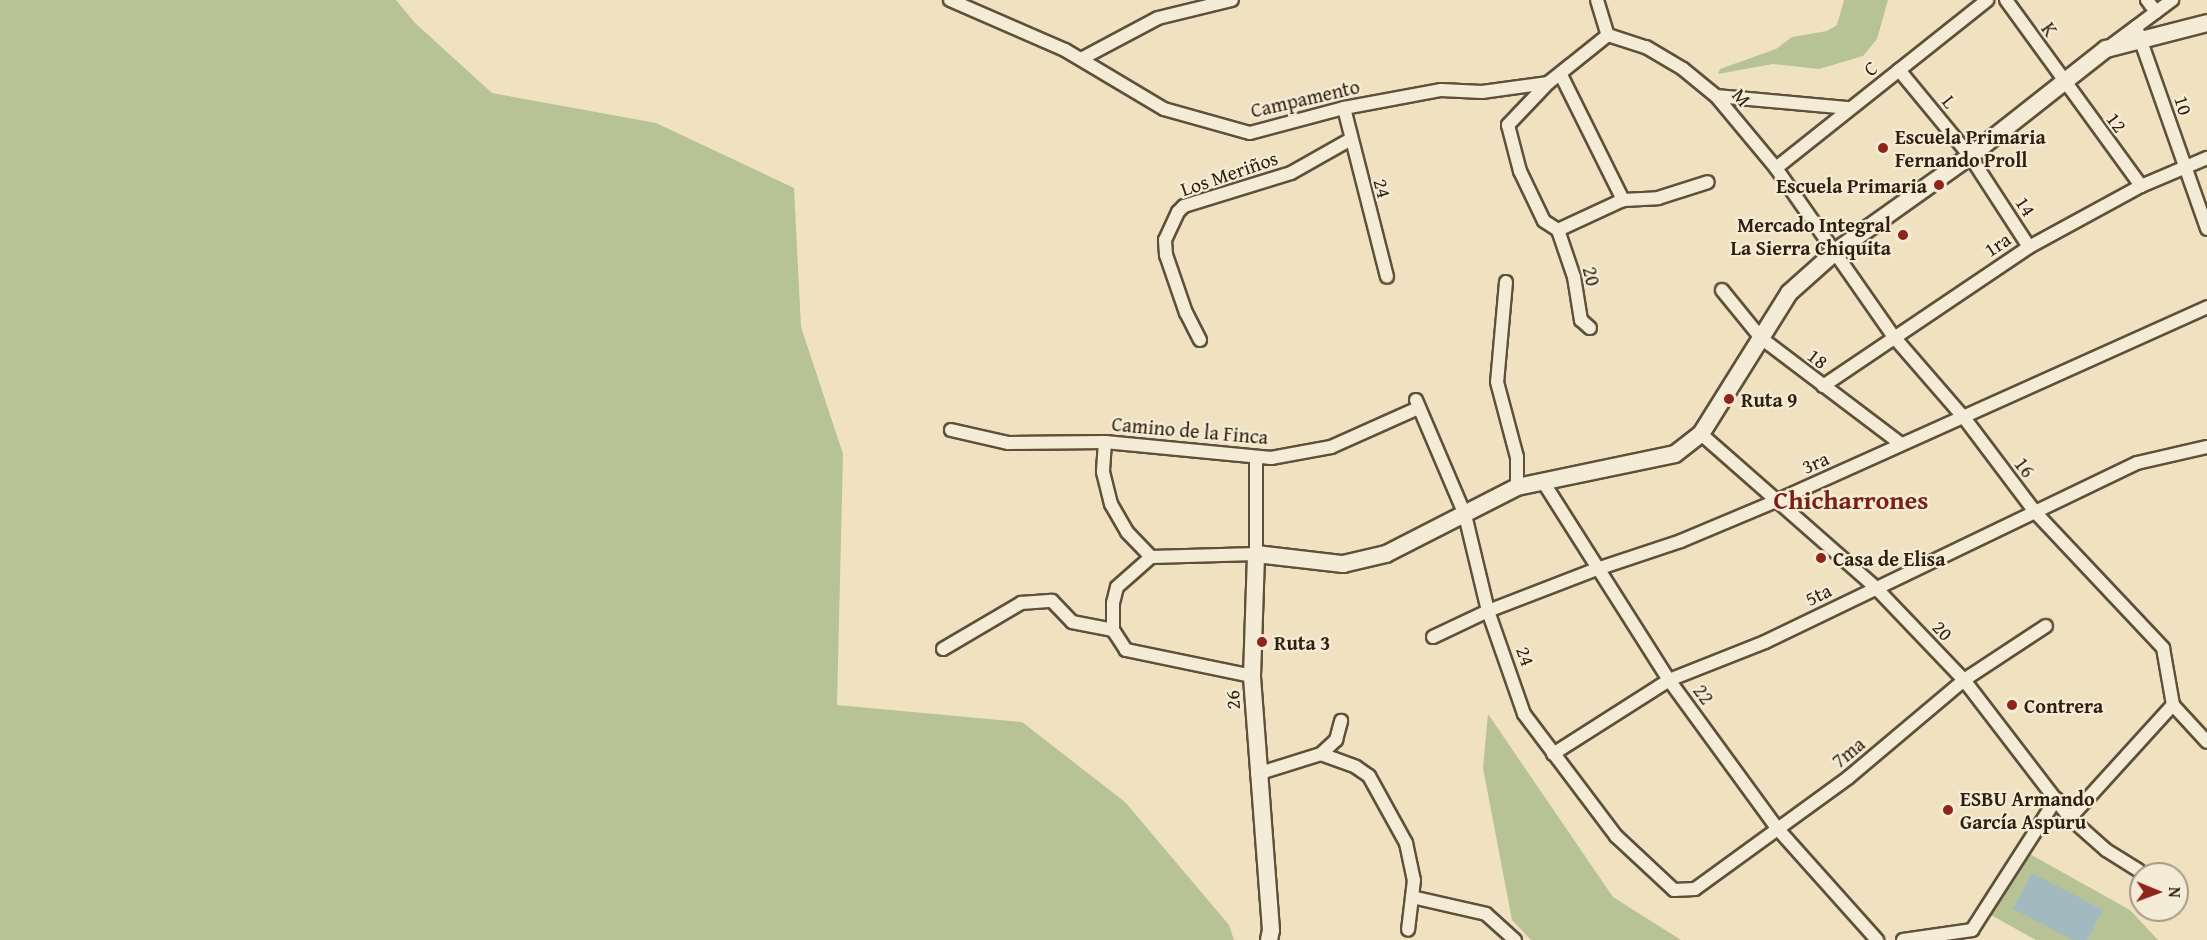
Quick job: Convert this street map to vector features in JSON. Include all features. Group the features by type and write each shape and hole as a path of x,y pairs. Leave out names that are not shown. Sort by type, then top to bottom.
{"street":[{"name":"Campamento","path":"950,0 1081,59 1164,110 1250,133 1344,108 1441,90 1482,92 1548,83 1561,75 1608,35"},
{"path":"1081,59 1158,18 1232,0"},
{"path":"1597,0 1608,35"},
{"name":"C","path":"1776,168 1987,0"},
{"name":"K","path":"2006,0 2063,81"},
{"path":"2147,0 2156,12"},
{"path":"2140,33 2156,12 2172,0"},
{"path":"1252,676 1136,655 1118,642 1113,630 1117,587 1151,557 1256,555 1343,564 1386,554 1465,516 1517,486 1675,454 1701,434 1789,294 1835,252 1970,156 2106,49 2140,33 2207,23"},
{"name":"10","path":"2140,33 2183,168 2207,229"},
{"name":"M","path":"1608,35 1646,47 1683,69 1716,96 1776,168 1835,252"},
{"name":"L","path":"1899,70 1970,156"},
{"path":"1561,75 1623,200"},
{"name":"12","path":"2063,81 2141,186"},
{"path":"1548,83 1508,125 1524,180 1544,221 1558,230 1623,200 1658,198 1708,182"},
{"path":"1716,96 1849,108"},
{"name":"24","path":"1344,108 1350,139 1387,277"},
{"name":"Los Meriños","path":"1200,340 1186,313 1167,255 1165,240 1178,212 1185,206 1291,172 1350,139"},
{"name":"14","path":"1970,156 2029,247"},
{"name":"1ra","path":"1822,386 2029,247 2141,186 2207,158"},
{"name":"20","path":"1558,230 1574,277 1581,320 1590,328"},
{"name":"16","path":"1835,252 1894,337 1965,419 2035,512 2163,648 2173,705"},
{"path":"1506,282 1497,382 1517,457 1517,486"},
{"name":"18","path":"1722,290 1761,338 1901,444"},
{"name":"3ra","path":"1433,637 1488,611 1597,568 1681,541 1776,501 1901,444 1965,419 2207,307"},
{"name":"24","path":"1417,404 1465,516 1488,611 1524,714 1616,836 1669,886"},
{"name":"Camino de la Finca","path":"951,430 1008,443 1105,442 1271,458 1331,447 1417,404"},
{"name":"20","path":"1701,434 1876,588 1964,680 2070,819 2106,850 2129,864"},
{"path":"1105,442 1104,472 1112,504 1127,532 1151,557"},
{"name":"5ta","path":"1553,754 1669,680 1765,642 2137,463 2207,447"},
{"name":"26","path":"1256,457 1252,676 1257,774 1273,937"},
{"name":"22","path":"1542,480 1669,680 1776,827 1853,917 1877,940"},
{"path":"943,649 1022,603 1052,601 1072,622 1113,630"},
{"name":"7ma","path":"1669,886 1681,892 1695,889 1776,827 1850,777 1964,680 2046,626"},
{"path":"2070,819 2173,705 2207,742"},
{"path":"1257,774 1321,754 1336,740 1341,721"},
{"path":"1321,754 1356,767 1381,792 1413,864 1408,930"},
{"path":"1904,940 1972,930 2056,799"},
{"path":"1412,897 1486,914 1515,940"}],"green space":[{"path":"0,0 396,0 415,23 492,93 656,123 794,188 801,327 843,454 837,705 1022,722 1125,802 1229,925 1234,940 0,940"},
{"path":"1844,0 1888,0 1877,39 1863,56 1819,69 1773,64 1718,74 1720,69 1776,49 1792,37 1827,31 1837,25"},
{"path":"1488,714 1613,897 1681,940 1531,940 1512,920 1483,768"},
{"path":"2026,852 2129,909 2129,922 2141,922 2158,940 2036,940 1991,915"}],"water":[{"path":"2032,873 2103,910 2087,940 2073,940 2013,909"}],"place":[{"name":"Escuela Primaria Fernando Proll","path":"1883,148"},
{"name":"Escuela Primaria","path":"1939,185"},
{"name":"Mercado Integral La Sierra Chiquita","path":"1903,235"},
{"name":"Ruta 9","path":"1729,399"},
{"name":"Casa de Elisa","path":"1821,558"},
{"name":"Ruta 3","path":"1262,642"},
{"name":"Contrera","path":"2012,705"},
{"name":"ESBU Armando García Aspuru","path":"1948,810"}],"district":[{"name":"Chicharrones","path":"1851,500"}]}
